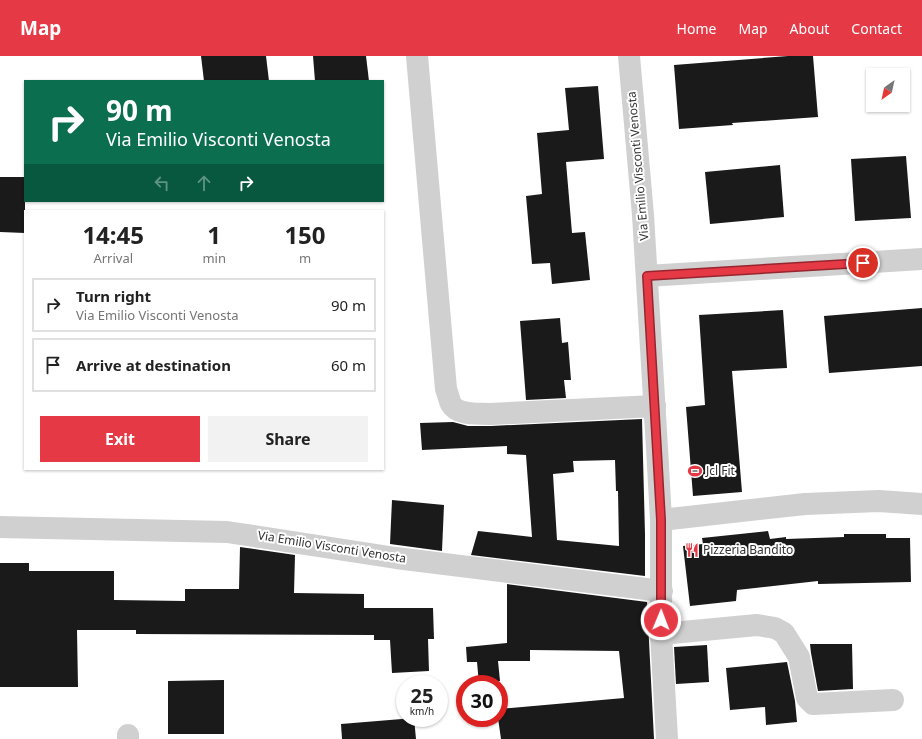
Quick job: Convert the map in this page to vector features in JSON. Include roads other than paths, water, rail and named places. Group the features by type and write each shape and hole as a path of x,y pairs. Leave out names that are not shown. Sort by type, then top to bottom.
{"street":[{"path":"418,56 446,389 452,405 463,413 490,414 655,406"},
{"name":"Via Emilio Visconti Venosta","path":"629,56 647,276 655,406 661,520 661,634 667,739"},
{"path":"647,276 922,259"},
{"path":"661,520 805,504 879,501 922,504"},
{"name":"Via Emilio Visconti Venosta","path":"0,527 227,532 396,558 662,591"},
{"path":"661,634 757,625 775,628 784,633 799,656 807,698 813,704 893,700"}],"place":[{"name":"Jcl Fit","path":"695,471"},
{"name":"Pizzeria Bandito","path":"692,550"}]}
